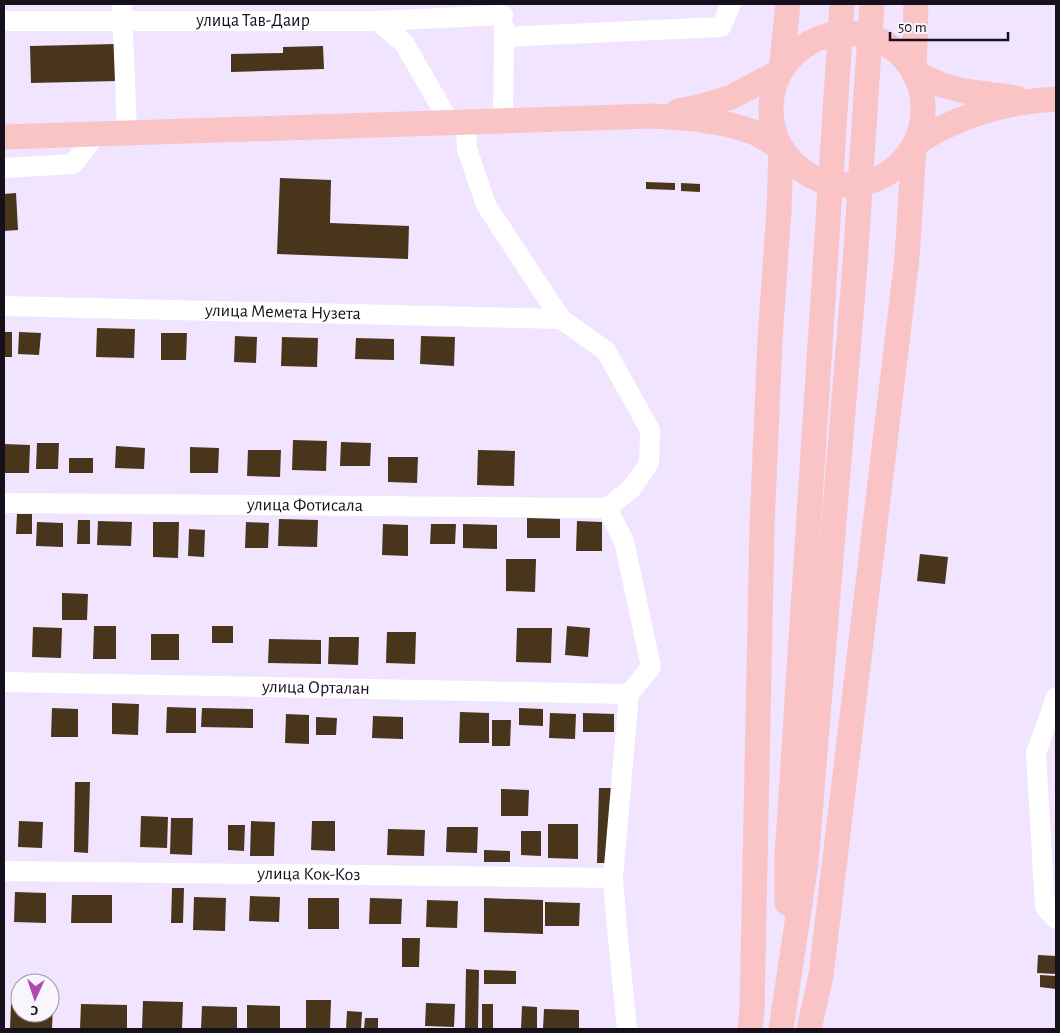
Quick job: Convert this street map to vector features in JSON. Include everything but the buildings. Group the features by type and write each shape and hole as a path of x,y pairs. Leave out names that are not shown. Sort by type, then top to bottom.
{"main road":[{"path":"781,71 788,4"},
{"path":"786,993 787,857 842,4"},
{"path":"781,1029 806,864 856,264 872,4"},
{"path":"914,73 916,4"},
{"path":"857,33 882,41 903,57 914,73 922,94 923,117 917,139 909,153 896,168 879,178 860,184 840,185 821,181 804,172 789,159 781,148 772,127 770,104 775,82 787,61 807,44 831,34 857,33"},
{"path":"653,116 699,107 729,98 781,71"},
{"path":"914,73 964,92 1004,97 1050,99"},
{"path":"914,145 940,129 966,118 1016,104 1050,99"},
{"path":"4,137 653,116 695,119 730,125 755,133 781,148"},
{"path":"809,1029 821,975 880,488 907,258 914,145"},
{"path":"750,1029 752,1011 762,526 781,148"}],"street":[{"path":"504,37 721,27 731,4"},
{"path":"503,10 503,121"},
{"name":"улица Тав-Даир","path":"4,21 122,12 324,12 378,21 503,10"},
{"path":"122,12 127,132"},
{"path":"378,21 404,43 458,122 486,205 561,320 606,351 650,430 649,463 632,488 608,508 624,541 651,667 629,694 614,878 627,1029"},
{"path":"4,168 73,164 97,134"},
{"name":"улица Мемета Нузета","path":"4,306 561,320"},
{"name":"улица Фотисала","path":"4,503 608,508"},
{"name":"улица Орталан","path":"4,682 629,694"},
{"path":"1056,697 1036,753 1045,907 1056,919"},
{"name":"улица Кок-Коз","path":"4,871 614,878"}]}
